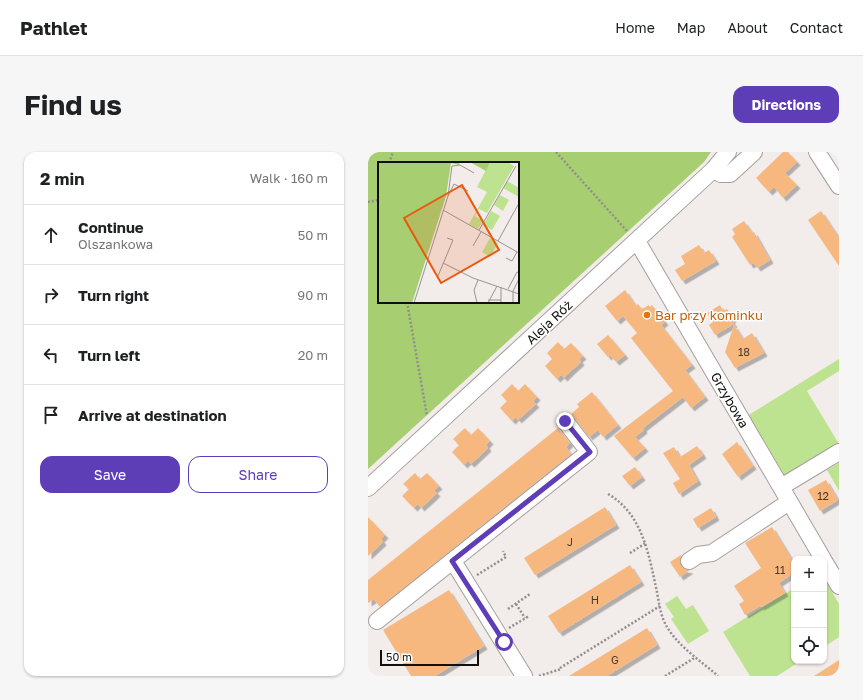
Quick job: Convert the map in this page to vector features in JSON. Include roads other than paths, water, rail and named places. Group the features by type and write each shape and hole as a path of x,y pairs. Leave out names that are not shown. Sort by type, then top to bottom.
{"street":[{"name":"Aleja Róż","path":"368,488 637,242 713,170 728,152"},
{"path":"713,170 721,174 730,174 754,152"},
{"path":"817,152 839,186"},
{"name":"Grzybowa","path":"637,242 821,556"},
{"path":"377,621 460,572 590,452 565,421"},
{"path":"780,487 839,452"},
{"path":"689,561 698,555 712,553 789,502"},
{"name":"Grzybowa","path":"827,566 839,586"},
{"path":"460,572 524,676"}],"place":[{"name":"Bar przy kominku","path":"647,315"}]}
